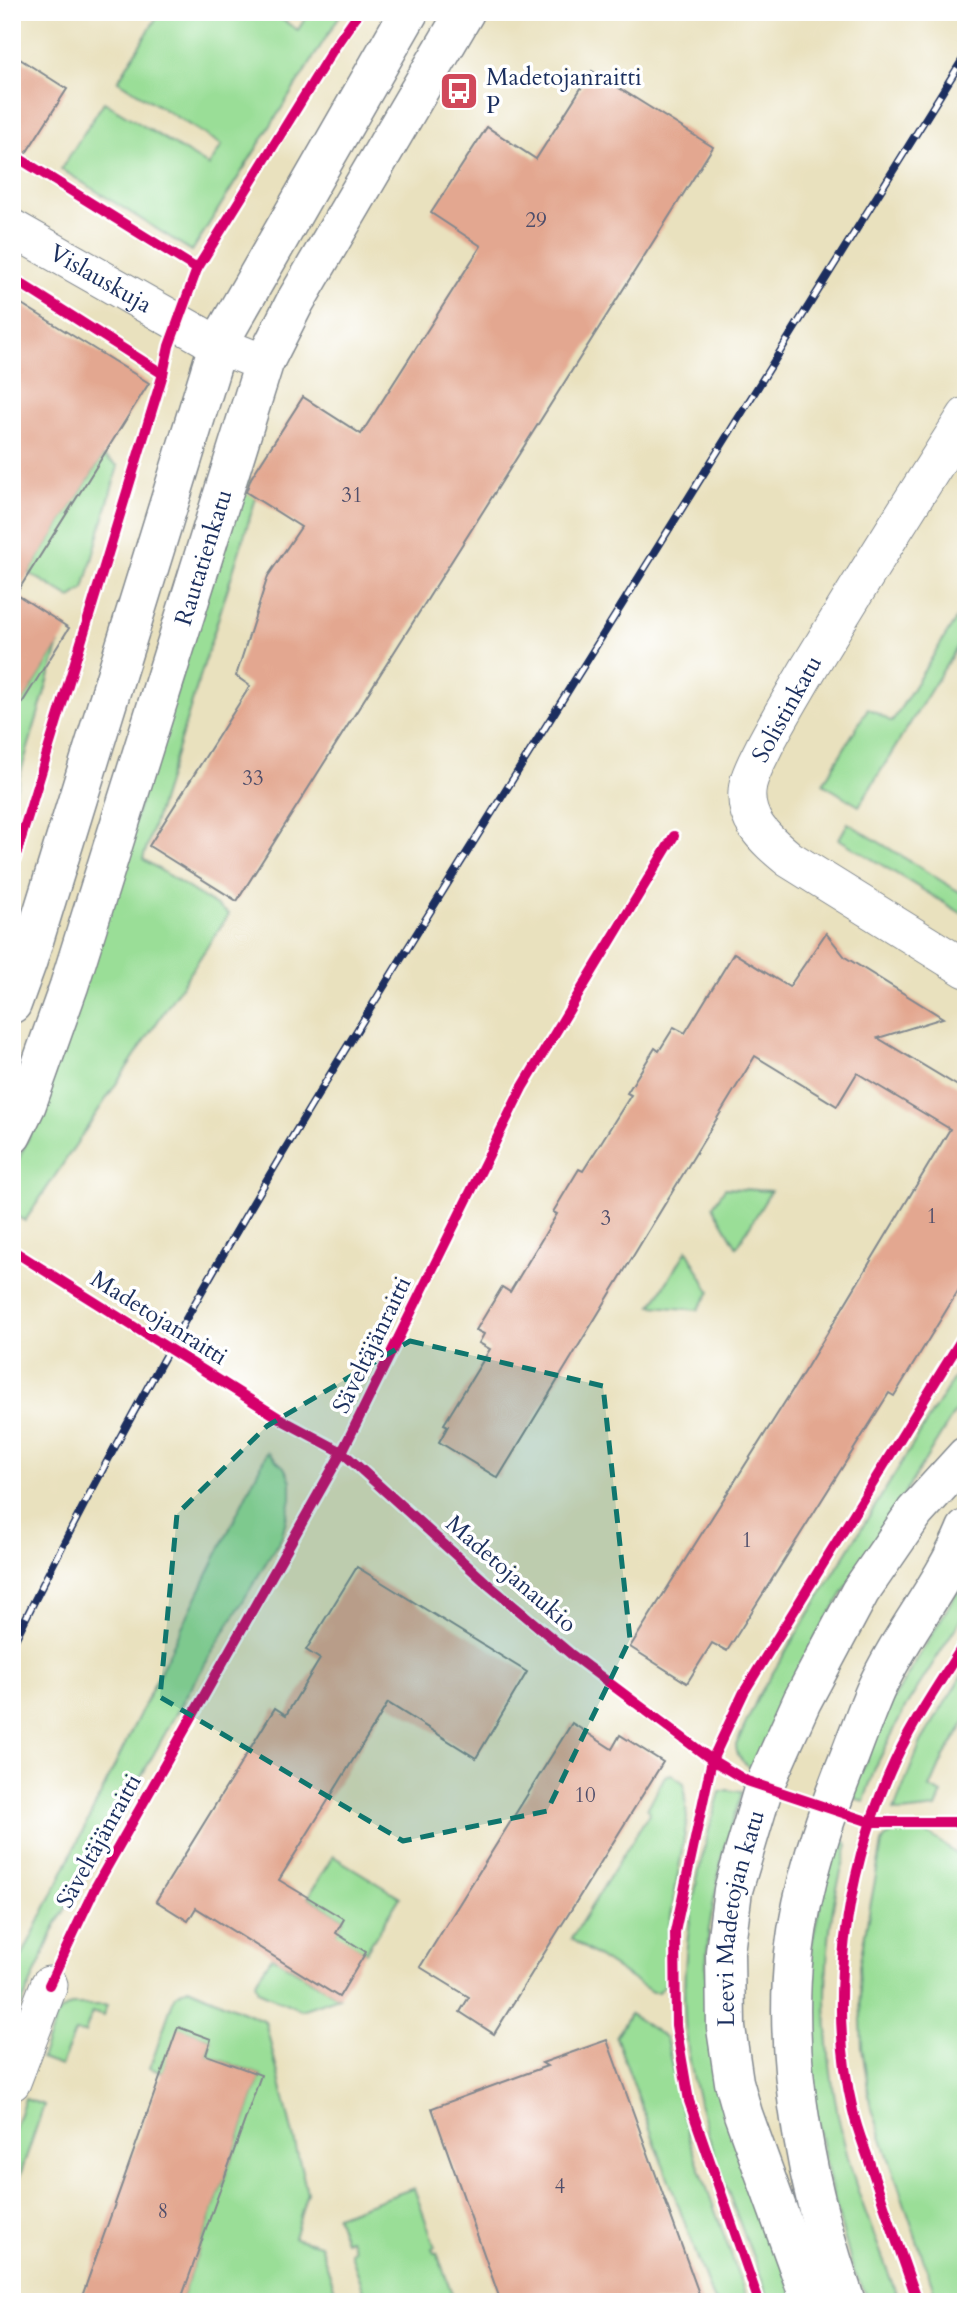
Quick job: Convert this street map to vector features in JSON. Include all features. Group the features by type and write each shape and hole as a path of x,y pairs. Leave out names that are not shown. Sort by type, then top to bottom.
{"main road":[{"name":"Rautatienkatu","path":"12,1003 28,960 218,345 409,12"},
{"name":"Rautatienkatu","path":"12,1135 27,1104 69,986 264,363 295,302 465,12"},
{"name":"Leevi Madetojan katu","path":"811,2302 734,2082 726,2015 725,1952 733,1890 764,1786 802,1701 860,1592 915,1512 966,1456"},
{"path":"846,2302 813,2192 801,2124 791,2029 794,1953 808,1876 821,1832 876,1689 966,1529"}],"street":[{"name":"Vislauskuja","path":"12,228 218,345 264,363"},
{"name":"Solistinkatu","path":"966,416 895,526 782,712 754,766 748,786 749,814 755,828 767,841 789,859 966,969"},
{"path":"12,2082 49,1985"}],"highlighted area":[{"path":"410,1341 603,1386 630,1639 547,1811 403,1841 160,1697 177,1514 267,1426"}],"green space":[{"path":"160,12 270,12 298,30 309,12 342,12 192,251 61,169 104,102 209,166 222,145 118,81"},
{"path":"103,456 118,466 84,589 71,598 29,573"},
{"path":"244,477 261,482 143,859 229,914 25,1221 12,1214 12,1173 42,1108"},
{"path":"966,603 966,650 958,646 859,806 823,784 868,708 892,722"},
{"path":"59,644 12,802 12,719"},
{"path":"848,823 966,896 966,916 839,839"},
{"path":"725,1188 771,1191 737,1247 713,1206"},
{"path":"687,1250 710,1292 698,1310 652,1306"},
{"path":"966,1358 966,1394 817,1635 752,1769 739,1756 736,1745 758,1697"},
{"path":"267,1452 284,1467 291,1481 291,1499 282,1536 183,1701 77,1893 56,1925 12,2027 12,1977"},
{"path":"966,1577 966,1611 905,1708 875,1768 864,1801 850,1797 891,1703"},
{"path":"966,1669 966,1721 944,1756 930,1788 942,1794 936,1808 902,1812 894,1810 921,1742"},
{"path":"671,1774 684,1783 687,1820 669,1929 666,1983 658,1992 652,1992 571,1939 650,1812 647,1809 665,1776"},
{"path":"720,1792 742,1792 723,1853 709,1929 706,1969 708,2022 795,2302 770,2302 707,2130 697,2094 685,2023 685,1964 692,1906"},
{"path":"919,1830 932,1836 966,1861 966,2302 938,2302 870,2103 862,2047 859,1966 882,1843 893,1833"},
{"path":"834,1838 846,1841 848,1845 834,1902 829,1937 826,2008 832,2078 845,2148 855,2182 899,2302 870,2302 853,2270 831,2188 815,2111 808,2049 812,1942"},
{"path":"333,1856 400,1897 366,1952 335,1934 344,1919 308,1897"},
{"path":"272,1957 339,1997 301,2010 258,1991 255,1982"},
{"path":"188,1988 265,2021 307,2192 294,2238 320,2245 339,2302 180,2302 261,2075 206,2055 211,2039 179,2028 162,2073 150,2068 175,1995"},
{"path":"71,2005 107,2005 103,2016 92,2012 85,2033 75,2032 61,2066 41,2059 58,2013"},
{"path":"630,2014 666,2038 691,2144 748,2302 714,2302 616,2037"},
{"path":"25,2099 44,2105 14,2193 12,2137"},
{"path":"414,2188 435,2247 432,2248 434,2253 437,2253 455,2302 368,2302 350,2252 354,2250 350,2239 345,2241 336,2216"}],"building":[{"path":"12,54 67,89 12,175"},
{"path":"592,71 713,147 237,901 149,846 250,686 236,676 268,576 301,527 246,492 251,478 303,397 361,434 481,246 431,213 487,127 536,159"},
{"path":"12,298 149,383 16,594 69,628 12,719"},
{"path":"826,933 845,957 943,1018 878,1038 966,1091 966,1278 894,1396 889,1393 727,1651 712,1643 687,1683 630,1647 807,1367 950,1129 857,1073 837,1106 755,1056 498,1478 439,1442 448,1426 444,1424 490,1349 479,1343 484,1334 476,1330 502,1287 510,1292 557,1214 553,1212 579,1169 583,1171 631,1095 627,1093 655,1048 659,1051 674,1027 685,1033 734,953 789,987"},
{"path":"357,1567 527,1672 476,1758 388,1703 279,1880 344,1919 336,1933 366,1952 339,1997 196,1908 188,1921 156,1901 275,1708 286,1715 320,1659 306,1650"},
{"path":"572,1723 612,1749 620,1735 663,1762 494,2034 460,2012 469,1997 420,1967"},
{"path":"178,2027 211,2039 206,2055 261,2075 180,2302 80,2302"},
{"path":"607,2040 702,2302 501,2302 432,2108 547,2066 542,2063"}],"railway":[{"path":"12,1646 128,1422 317,1096 966,54"}],"cycle path":[{"path":"12,868 163,374 169,346 197,269 359,12"},
{"path":"12,154 197,269"},
{"path":"12,278 163,374"},
{"name":"Säveltäjänraitti","path":"49,1985 95,1888 342,1452 522,1088 674,836"},
{"name":"Madetojanraitti","path":"12,1250 284,1421 342,1452 491,1587 572,1655 712,1760 747,1781 870,1822 966,1822"},
{"path":"759,2302 689,2101 676,2025 675,1932 712,1760 744,1692 966,1332"},
{"path":"918,2302 855,2118 845,2069 841,1984 851,1897 874,1814 906,1739 966,1641"}],"place":[{"name":"Madetojanraitti P","path":"459,91"}]}
